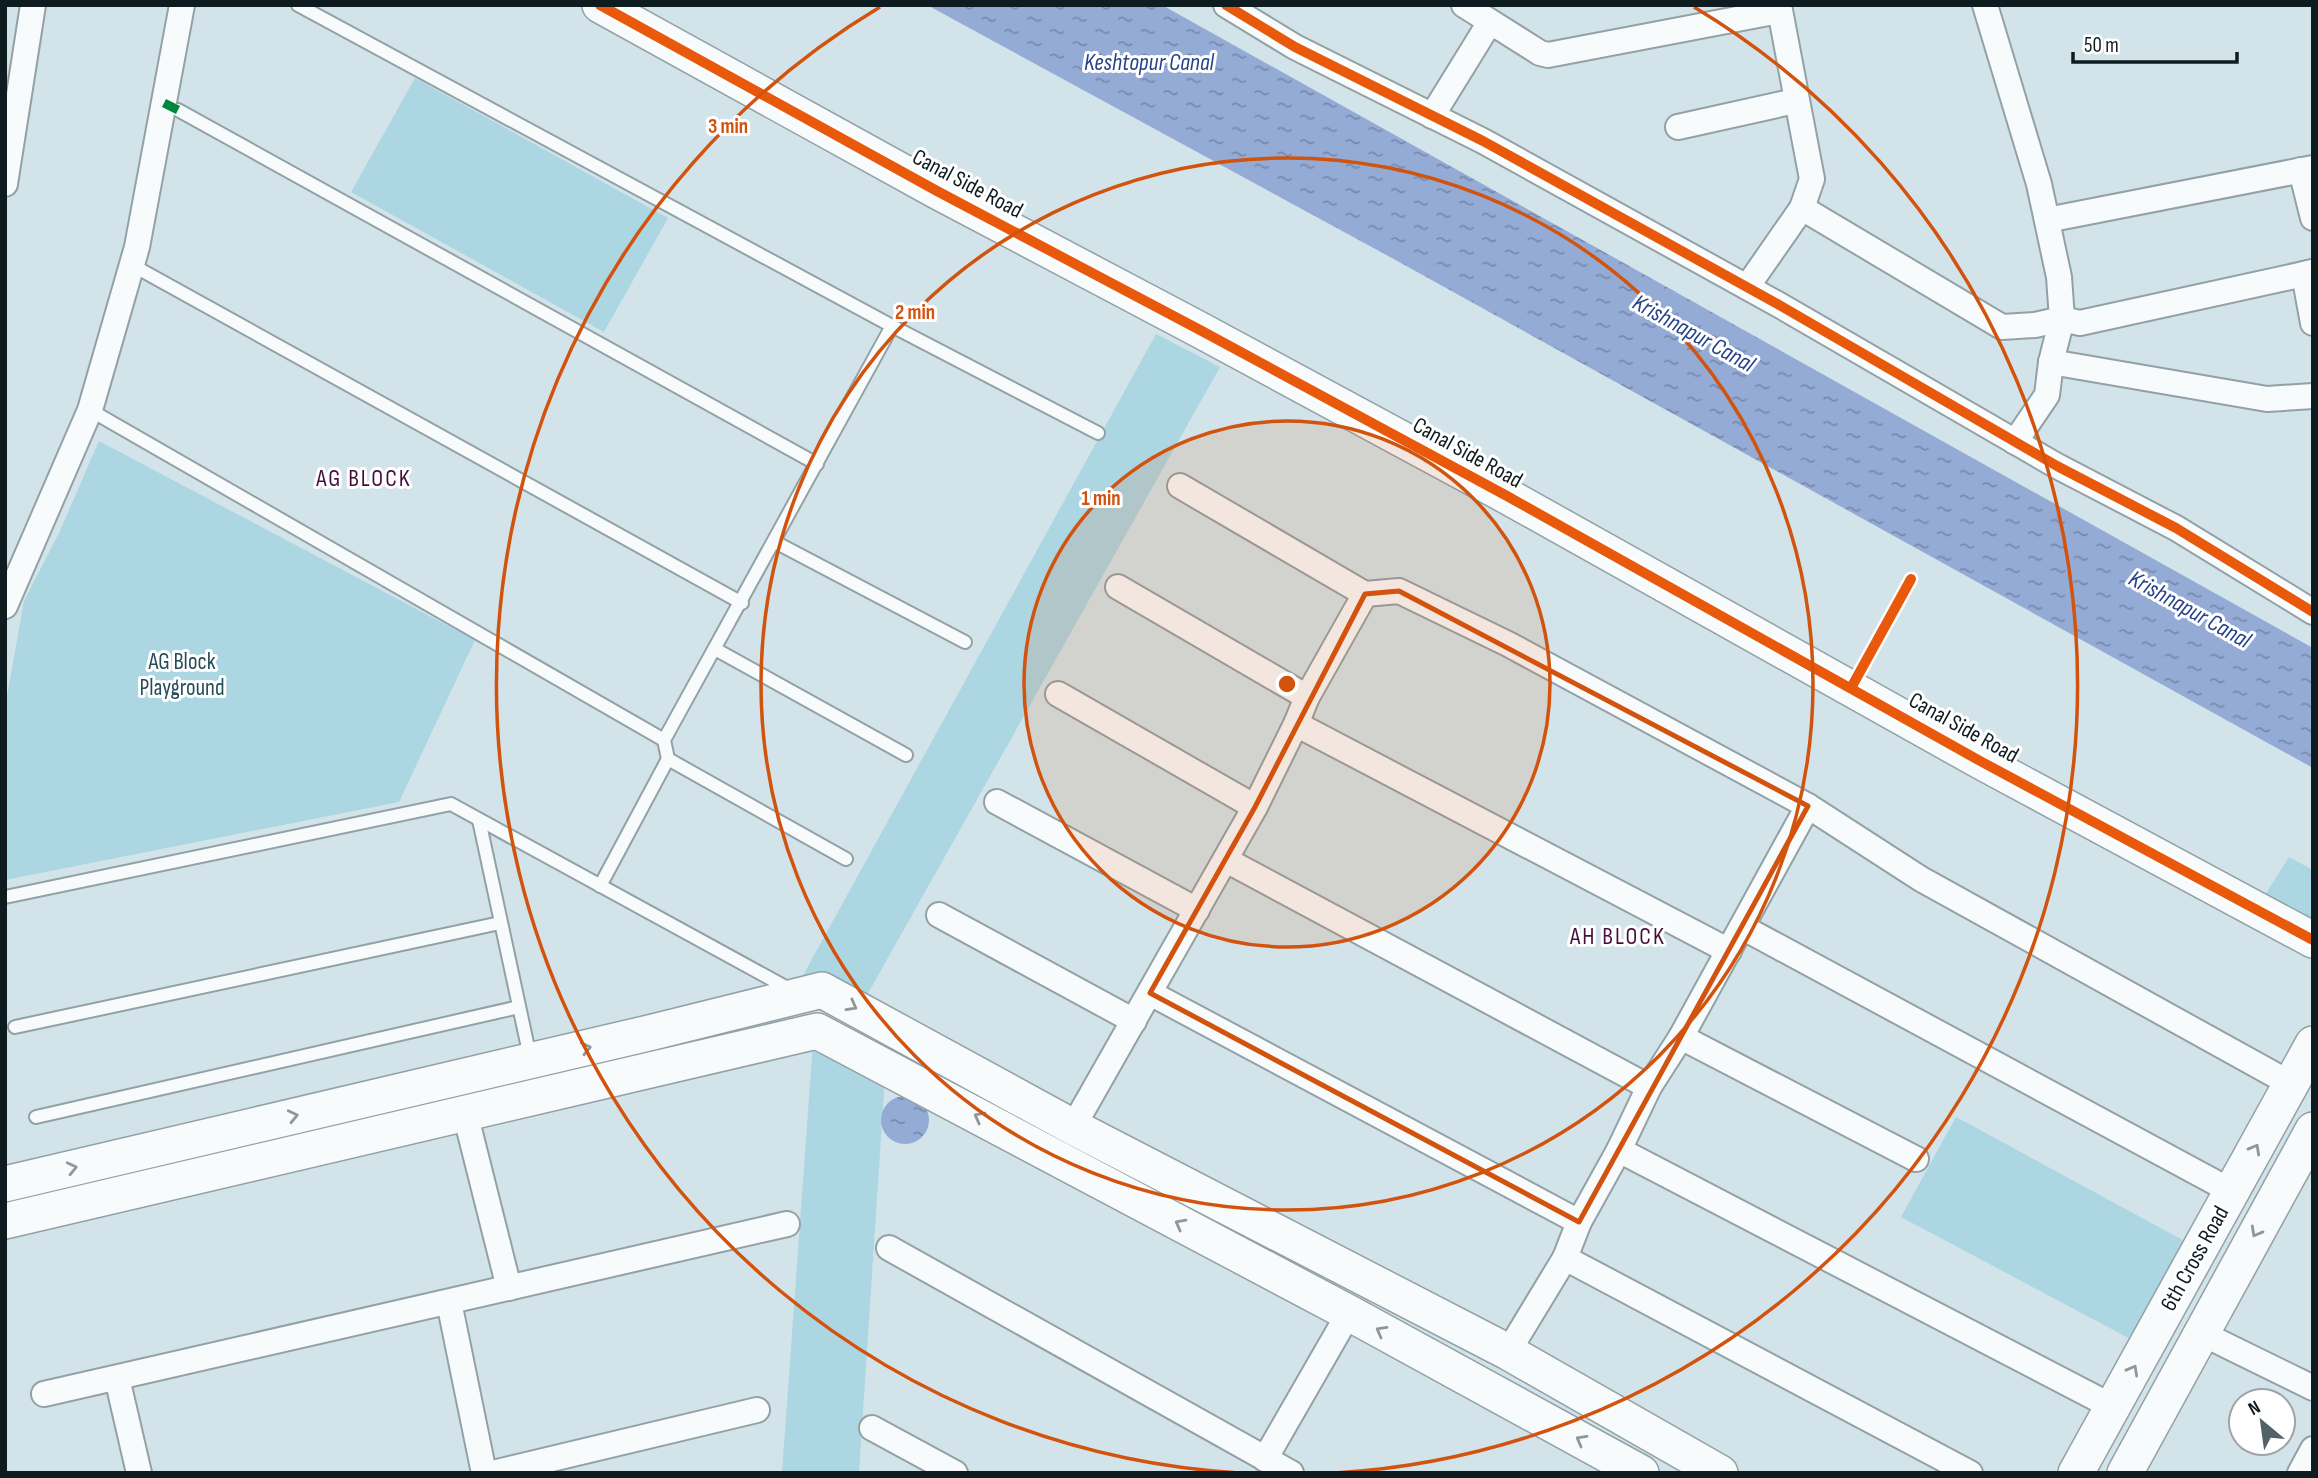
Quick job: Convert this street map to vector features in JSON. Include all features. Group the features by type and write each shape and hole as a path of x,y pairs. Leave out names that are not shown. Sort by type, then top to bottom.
{"main road":[{"name":"Canal Side Road","path":"600,5 937,191 1507,496 1982,762 2313,940"},
{"path":"5,1184 822,990 1073,1127 1508,1352 1720,1473"},
{"path":"5,1222 817,1031 1349,1313 1640,1473"},
{"path":"649,1033 656,1068"},
{"name":"6th Cross Road","path":"2076,1473 2313,1044"},
{"path":"2125,1473 2313,1130"},
{"path":"1247,1260 1265,1227"}],"street":[{"path":"5,184 13,88 33,5"},
{"path":"8,592 90,410 132,265 182,5"},
{"path":"1226,5 1295,47 1483,141 1747,287 2015,442 2176,528 2313,612"},
{"path":"1464,5 1540,53 1548,55 1779,8 1812,178 1802,208 1747,287"},
{"path":"1985,5 2039,184 2059,277 2062,319 2050,362 2047,395 2015,442"},
{"path":"1432,116 1490,22"},
{"path":"1678,127 1795,101"},
{"path":"2046,220 2307,169 2313,218"},
{"path":"1802,208 2002,327 2062,319 2080,323 2310,273 2313,323"},
{"path":"2050,362 2267,399 2313,396"},
{"path":"1180,486 1364,594 1399,591 1508,644 1808,806 1921,879 2291,1084"},
{"path":"1118,587 1307,697"},
{"path":"1073,1127 1255,807 1307,697 1364,594"},
{"path":"1058,694 1255,807"},
{"path":"1296,724 1729,951"},
{"path":"997,802 1197,910"},
{"path":"1508,1352 1565,1258 1579,1222 1619,1150 1649,1087 1681,1037 1808,806"},
{"path":"1226,860 1649,1087"},
{"path":"939,915 1134,1021"},
{"path":"1742,927 2231,1192"},
{"path":"1150,993 1579,1222"},
{"path":"1681,1037 1916,1159"},
{"path":"464,1113 509,1288"},
{"path":"1619,1150 2113,1407"},
{"path":"44,1394 787,1224"},
{"path":"889,1248 1291,1473"},
{"path":"1565,1258 1970,1473"},
{"path":"449,1302 484,1473"},
{"path":"1265,1459 1349,1313"},
{"path":"2201,1333 2313,1388"},
{"path":"117,1377 139,1473"},
{"path":"493,1473 757,1410"},
{"path":"872,1428 955,1473"}],"lane":[{"path":"298,5 892,326 1098,433"},
{"path":"178,110 817,464"},
{"path":"132,265 742,603"},
{"path":"600,886 668,758 664,740 742,603 892,326"},
{"path":"90,410 664,740"},
{"path":"775,542 965,642"},
{"path":"715,649 906,755"},
{"path":"668,758 846,859"},
{"path":"5,897 451,804 800,996"},
{"path":"479,820 531,1061"},
{"path":"15,1027 500,923"},
{"path":"36,1117 519,1007"}],"highlighted area":[{"path":"1399,591 1808,806 1579,1222 1150,993 1255,807 1365,594"}],"green space":[{"path":"415,78 668,218 604,332 351,192"},
{"path":"1156,334 1220,367 862,1004 801,979"},
{"name":"AG Block Playground","path":"99,441 475,640 399,802 5,880 5,707 24,601 59,533"},
{"path":"2289,857 2313,870 2313,933 2260,903"},
{"path":"813,1041 885,1076 859,1473 782,1473"},
{"path":"1956,1117 2192,1245 2138,1343 1901,1217"}],"water":[{"name":"Keshtopur Canal","path":"927,5 1162,5 2313,648 2313,768 1390,257"},
{"path":"905,1096 922,1103 929,1120 922,1137 905,1144 888,1137 881,1120 888,1103"}],"marked path":[{"path":"164,103 178,110"}],"cycle path":[{"path":"600,5 937,191 1507,496 1982,762 2313,940"},
{"path":"1226,5 1295,47 1483,141 1781,306 2057,466 2176,528 2313,612"},
{"path":"1851,688 1911,579"}],"district":[{"name":"AG BLOCK","path":"364,478"},
{"name":"AH BLOCK","path":"1618,936"}],"water label":[{"name":"Krishnapur Canal","path":"1694,333"},
{"name":"Krishnapur Canal","path":"2190,609"}]}
